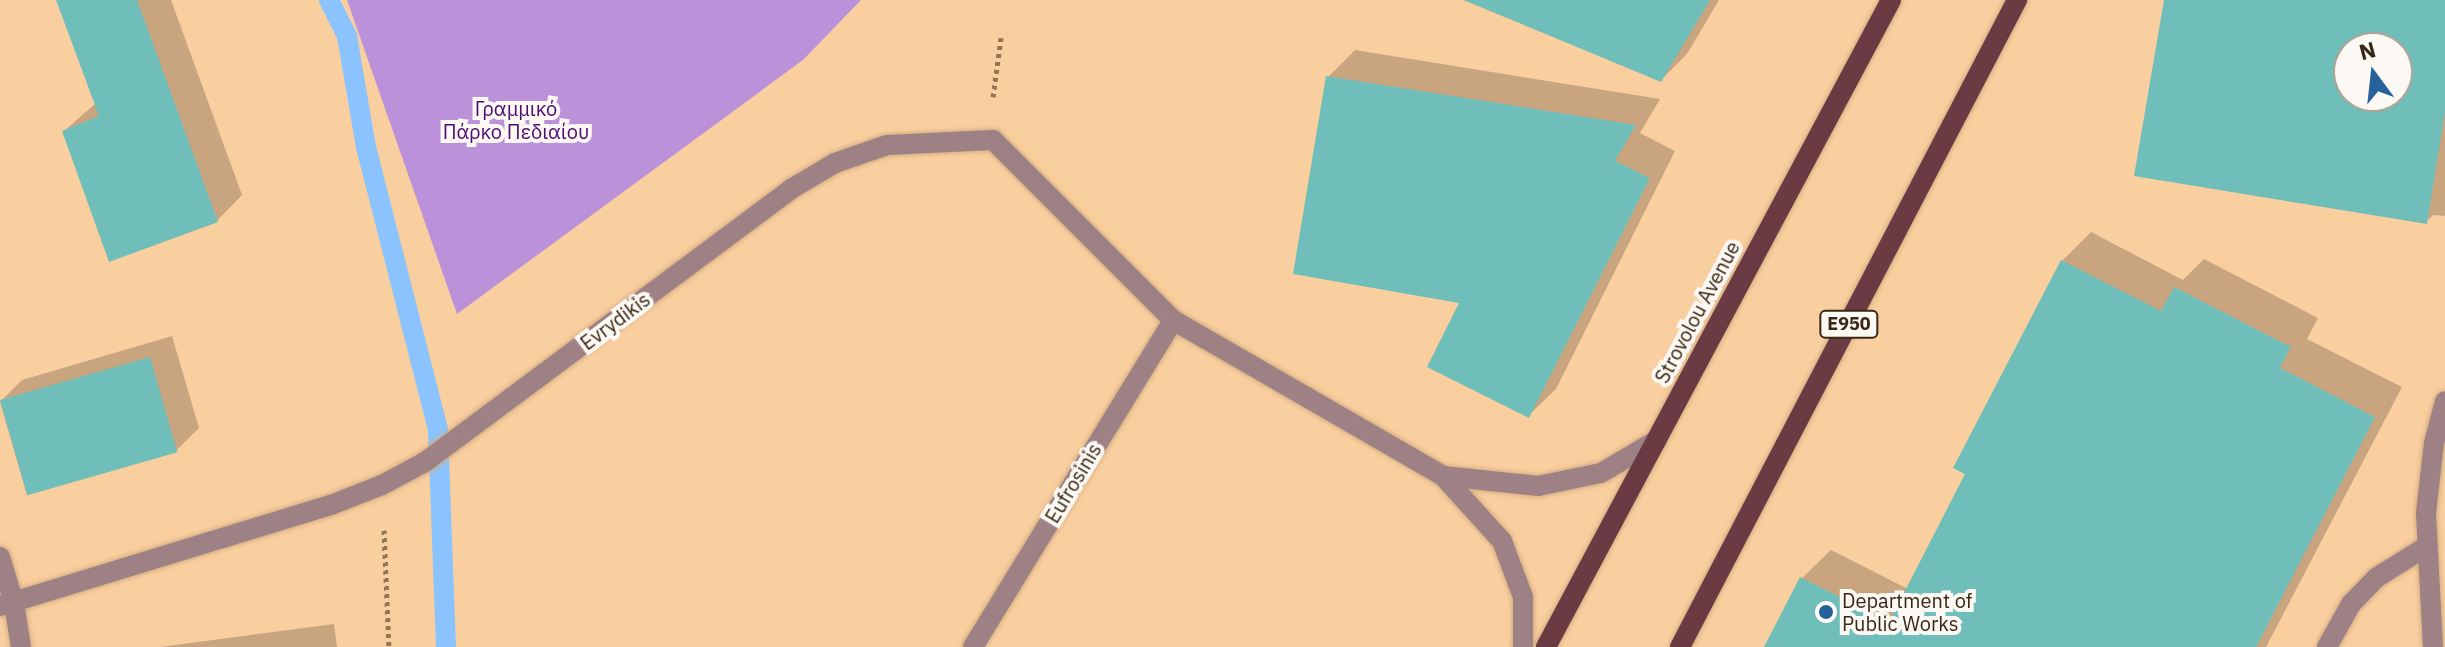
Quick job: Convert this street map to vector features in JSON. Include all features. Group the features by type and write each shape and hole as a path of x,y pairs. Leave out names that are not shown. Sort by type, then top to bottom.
{"main road":[{"name":"Strovolou Avenue","path":"1546,647 1891,0"},
{"name":"E950","path":"1680,647 2017,0"}],"street":[{"path":"993,140 1173,320 1443,476 1502,541 1523,597 1523,647"},
{"name":"Evrydikis","path":"7,605 331,505 382,485 425,462 791,189 835,163 887,145 993,140"},
{"name":"Eufrosinis","path":"973,647 1173,320"},
{"path":"2433,647 2426,513 2434,443 2445,401"},
{"path":"1443,476 1538,486 1601,473 1657,440"},
{"path":"2327,647 2351,604 2376,578 2427,546"},
{"path":"0,557 7,605 21,647"}],"path":[{"path":"993,140 993,93 1001,38"},
{"path":"382,485 389,647"}],"green space":[{"name":"Γραμμικό Πάρκο Πεδιαίου","path":"347,0 861,0 803,60 457,314"}],"building":[{"path":"56,0 137,0 218,222 109,262 62,131 99,116"},
{"path":"1464,0 1710,0 1661,82"},
{"path":"2164,0 2445,0 2445,111 2427,224 2134,176"},
{"path":"1326,76 1636,125 1615,161 1650,178 1529,418 1427,367 1459,303 1293,274"},
{"path":"2061,260 2161,311 2174,287 2291,347 2280,368 2375,417 2256,647 1764,647 1800,577 1889,622 1965,474 1953,468"},
{"path":"150,357 177,452 27,495 0,400"}],"waterway":[{"path":"329,0 347,36 366,147 438,430 446,647"}],"place":[{"name":"Department of Public Works","path":"1826,612"}]}
